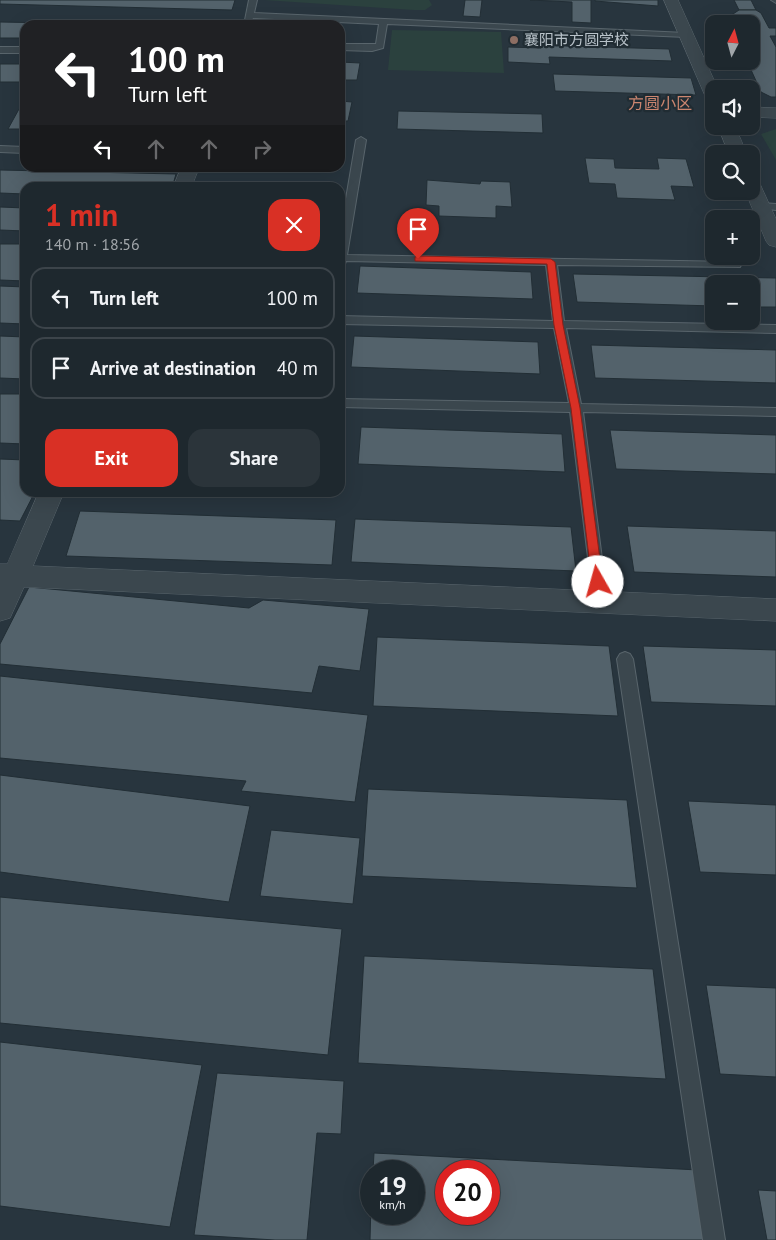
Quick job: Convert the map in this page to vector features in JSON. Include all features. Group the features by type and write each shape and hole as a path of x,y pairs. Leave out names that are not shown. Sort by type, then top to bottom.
{"street":[{"path":"671,0 706,80"},
{"path":"760,112 776,113"},
{"path":"760,196 768,206 776,241"},
{"path":"0,610 8,576 49,497"},
{"path":"8,576 776,610"}],"lane":[{"path":"248,20 253,0"},
{"path":"249,15 272,20"},
{"path":"345,20 378,20 686,35"},
{"path":"345,47 372,48 380,46 383,23 378,20"},
{"path":"0,50 20,50"},
{"path":"345,231 361,140"},
{"path":"0,149 20,150"},
{"path":"345,260 705,264"},
{"path":"551,262 559,325 576,408 598,582"},
{"path":"345,320 776,329"},
{"path":"345,403 776,412"},
{"path":"625,659 714,1240"}],"green space":[{"path":"264,0 429,0 432,5 425,10 414,10"},
{"path":"392,30 501,32 504,73 388,70"},
{"path":"776,129 776,160 761,134"}],"building":[{"path":"0,0 235,0 232,10 0,4"},
{"path":"465,0 482,0 480,17 463,16"},
{"path":"530,0 591,0 591,23 572,22 572,2"},
{"path":"658,0 658,6 595,1"},
{"path":"734,0 751,0 756,10 739,10"},
{"path":"739,10 756,10 761,13 769,28 776,28 776,36 770,36 776,47 776,97 771,97 761,92 760,80 756,80 751,70 760,70 760,15 732,15"},
{"path":"0,22 20,22 20,38 0,38"},
{"path":"541,42 566,42 566,46 669,49 672,61 549,57 550,64 508,62 508,47 541,48"},
{"path":"345,62 360,63 357,80 345,80"},
{"path":"0,64 20,64 20,82 0,82"},
{"path":"553,74 691,78 696,95 555,91"},
{"path":"345,101 352,102 348,121 345,121"},
{"path":"19,109 20,109 20,129 8,129"},
{"path":"398,111 542,114 543,133 397,129"},
{"path":"585,158 614,159 615,168 659,169 657,158 686,159 694,187 671,186 675,200 617,198 615,184 589,183"},
{"path":"0,170 20,170 20,172 176,174 174,182 20,182 20,194 0,193"},
{"path":"427,180 480,184 481,181 510,182 512,207 496,206 496,218 439,216 439,206 426,205"},
{"path":"0,207 20,208 20,231 0,230"},
{"path":"0,244 20,244 20,281 0,280"},
{"path":"360,266 531,272 533,299 357,293"},
{"path":"573,274 705,277 705,306 577,302"},
{"path":"760,278 776,278 776,307 760,307"},
{"path":"0,286 20,287 20,324 0,323"},
{"path":"0,336 20,337 20,379 0,378"},
{"path":"354,336 538,342 540,374 351,367"},
{"path":"591,345 776,350 776,383 595,378"},
{"path":"0,394 20,394 20,444 0,443"},
{"path":"361,427 562,434 565,472 358,464"},
{"path":"610,430 776,435 776,474 616,469"},
{"path":"0,459 20,460 20,497 32,497 20,521 0,520"},
{"path":"80,511 336,520 332,565 66,556"},
{"path":"355,519 571,527 576,571 351,562"},
{"path":"627,526 776,531 776,577 634,572"},
{"path":"29,587 249,608 263,600 369,609 360,671 319,666 312,693 0,664 0,644"},
{"path":"377,637 609,646 618,716 373,706"},
{"path":"643,646 776,650 776,706 651,702"},
{"path":"0,676 368,715 355,802 241,791 246,781 0,758"},
{"path":"0,775 250,806 229,902 0,872"},
{"path":"368,789 627,800 637,888 362,876"},
{"path":"688,801 776,805 776,875 700,872"},
{"path":"271,830 360,838 353,904 260,896"},
{"path":"0,897 342,929 328,1055 0,1023"},
{"path":"364,956 653,969 666,1079 358,1063"},
{"path":"706,985 776,988 776,1077 720,1074"},
{"path":"0,1042 202,1065 170,1227 0,1206"},
{"path":"217,1073 344,1081 341,1134 317,1133 307,1240 194,1235"},
{"path":"374,1153 698,1170 707,1240 370,1240 370,1225 425,1225 425,1160 374,1160"},
{"path":"758,1190 776,1191 776,1240 767,1240"}],"place":[{"name":"襄阳市方圆学校","path":"514,40"}],"district":[{"name":"方圆小区","path":"660,103"}],"route":[{"path":"418,259 551,262 559,325 576,408 598,582"}]}
